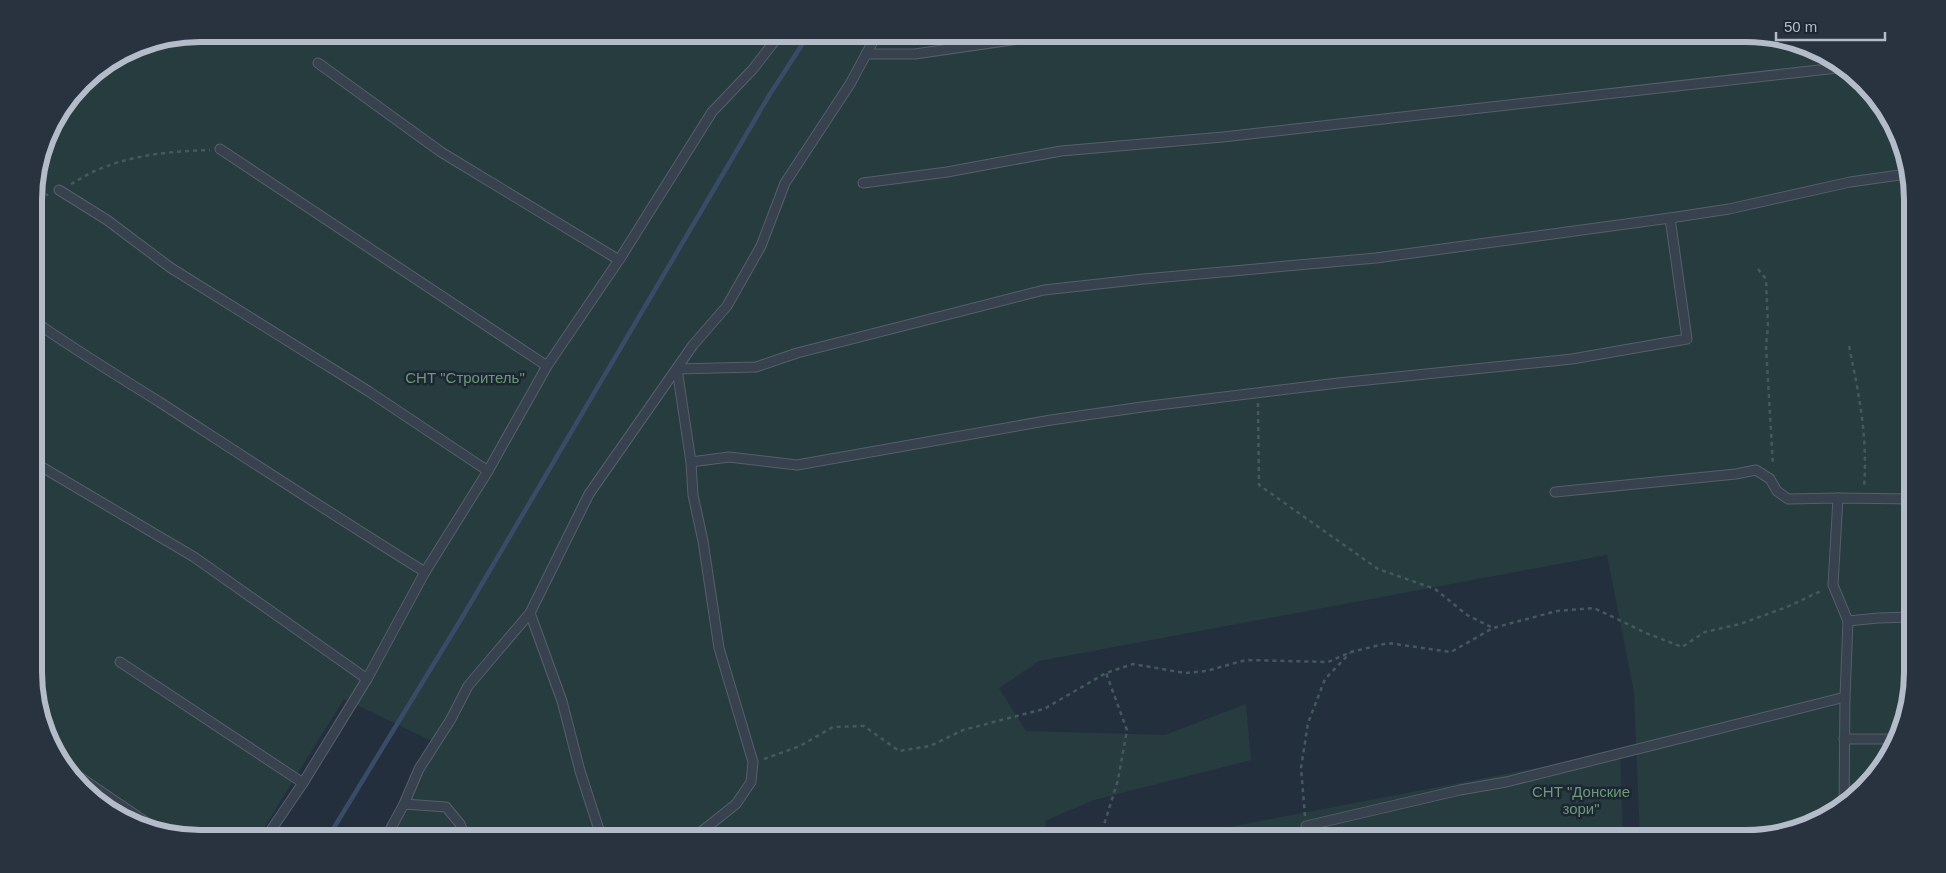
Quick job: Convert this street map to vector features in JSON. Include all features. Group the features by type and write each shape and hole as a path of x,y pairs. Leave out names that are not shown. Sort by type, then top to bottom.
{"lane":[{"path":"271,830 368,679 426,572 488,471 547,366 619,260 712,112 754,68 774,42"},
{"path":"391,830 419,768 451,719 468,686 530,613 589,494 693,345 727,306 761,246 785,183 850,84 872,42"},
{"path":"866,54 915,54 998,42"},
{"path":"318,63 440,152 619,260"},
{"path":"863,183 947,172 1061,151 1223,137 1832,69"},
{"path":"220,149 547,366"},
{"path":"677,369 756,367 796,353 1044,290 1376,258 1730,209 1850,182 1901,175"},
{"path":"60,190 108,220 171,268 345,376 488,471"},
{"path":"691,462 729,457 796,465 1051,420 1258,392 1572,359 1687,339 1670,218"},
{"path":"43,327 73,349 328,512 426,572"},
{"path":"677,369 691,462 693,495 703,541 719,648 753,762 751,782 736,804 703,830"},
{"path":"42,467 194,557 368,679"},
{"path":"1555,492 1736,474 1756,470 1770,479 1777,492 1788,500 1904,499"},
{"path":"1838,498 1833,585 1848,621 1844,796"},
{"path":"530,613 562,701 580,771 599,830"},
{"path":"1848,621 1904,617"},
{"path":"120,662 303,783"},
{"path":"1307,830 1306,826 1460,790 1506,782 1845,697"},
{"path":"1844,738 1889,738"},
{"path":"87,782 143,820"},
{"path":"404,804 446,807 460,824 462,830"}],"path":[{"path":"43,197 96,171 128,160 180,151 220,149"},
{"path":"1758,269 1766,279 1768,326 1766,346 1773,471 1770,479"},
{"path":"1849,346 1863,417 1865,474 1863,498"},
{"path":"1258,392 1260,486 1378,569 1435,590 1467,615 1493,628"},
{"path":"753,762 800,746 833,727 864,726 899,751 930,746 963,730 1044,709 1106,673 1133,664 1185,673 1206,671 1246,660 1328,662 1351,652 1388,643 1451,652 1493,628 1557,610 1594,608 1646,633 1682,647 1705,632 1740,624 1780,610 1833,585"},
{"path":"1297,830 1306,826 1301,768 1308,723 1325,679 1351,652"},
{"path":"1103,830 1118,780 1127,730 1106,673"}],"green space":[{"name":"СНТ \"Строитель\"","path":"200,42 1746,42 1787,48 1806,54 1842,75 1871,104 1892,140 1898,159 1904,200 1904,673 1902,693 1892,733 1877,760 1864,777 1833,804 1797,822 1756,830 1640,830 1634,692 1607,555 1039,661 999,688 1026,731 1165,735 1246,704 1251,760 1094,800 1045,821 1046,830 388,830 434,742 344,699 263,830 180,829 140,819 121,809 104,798 75,769 54,733 48,714 42,673 44,180 54,140 75,104 104,75 130,59 149,51 180,44"},
{"name":"СНТ \"Донские зори\"","path":"1620,752 1623,830 1214,830"}],"waterway":[{"path":"332,830 463,616 770,94 804,42"}]}
